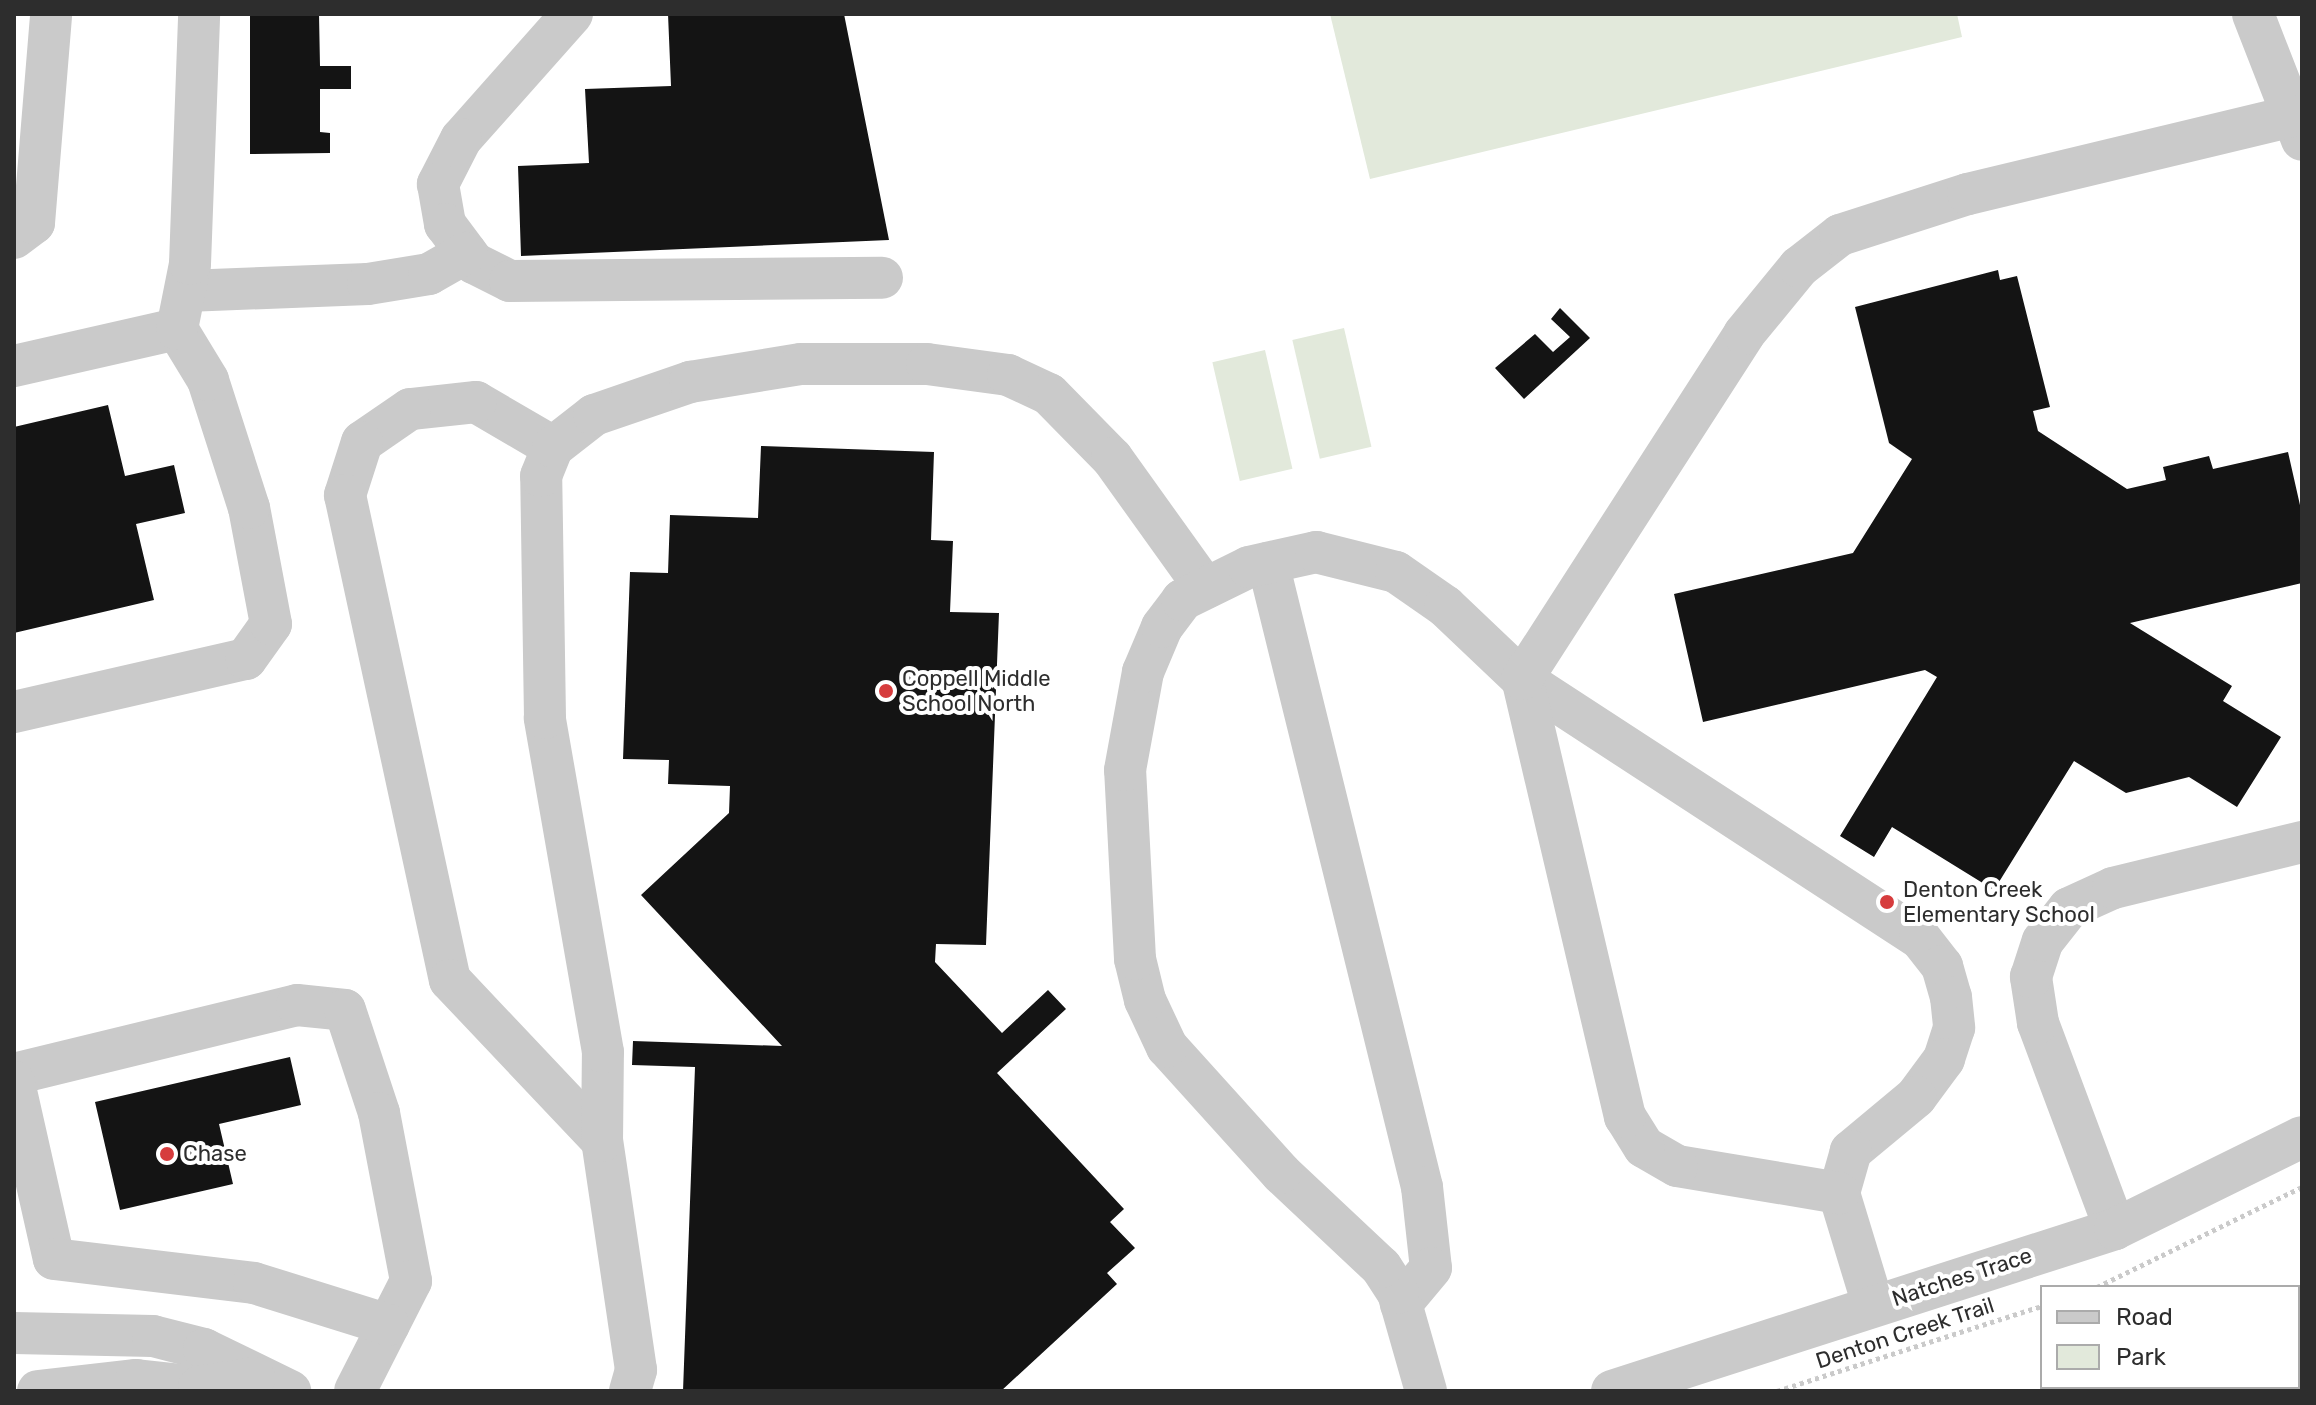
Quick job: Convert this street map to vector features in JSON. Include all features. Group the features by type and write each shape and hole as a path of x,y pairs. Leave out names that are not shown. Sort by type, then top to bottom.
{"street":[{"path":"14,238 34,223 51,14"},
{"path":"14,712 246,659 271,624 249,508 213,394 182,310 199,14"},
{"path":"572,14 461,139 438,184 445,224 466,253 510,281 882,278"},
{"path":"1839,1193 1677,1166 1644,1147 1625,1117 1522,679 1744,334 1799,267 1840,235 1968,194 2297,128 2253,14"},
{"path":"14,366 182,310 429,274 466,253"},
{"path":"630,1391 636,1370 602,1141 603,1052 545,718 541,476 553,447 594,415 690,382 773,369 927,364 1008,375 1049,394 1112,458 1205,588"},
{"path":"553,447 476,402 439,403 410,409 362,442 345,495 450,980 602,1141"},
{"path":"1426,1391 1401,1304 1381,1267 1281,1173 1167,1047 1145,1000 1135,959 1125,770 1143,672 1162,627 1182,600 1205,588 1268,563 1316,552 1396,572 1445,606 1522,679 1886,910 1942,966 1954,1028 1944,1059 1916,1097 1851,1151 1839,1193 1873,1305"},
{"path":"1268,563 1419,1174 1431,1268 1401,1304"},
{"path":"2115,1229 2038,1023 2031,977 2043,941 2069,908 2113,888 2302,842"},
{"path":"14,1074 297,1005 345,1010 379,1113 411,1281 355,1391"},
{"path":"14,1082 54,1259 254,1283 389,1325"},
{"name":"Natches Trace","path":"1612,1391 2115,1229 2302,1137"},
{"path":"14,1333 153,1336 204,1349 272,1385"},
{"path":"38,1391 136,1380 199,1387 272,1385"}],"path":[{"path":"2101,1285 2302,1187"},
{"name":"Denton Creek Trail","path":"1777,1391 2040,1307"}],"green space":[{"path":"1330,14 1957,14 1962,37 1370,179"},
{"path":"1344,328 1371,447 1320,459 1292,340"},
{"path":"1265,350 1292,469 1240,481 1212,362"}],"building":[{"path":"250,14 319,14 320,66 351,66 351,89 320,89 320,132 330,133 330,153 250,154"},
{"path":"668,14 844,14 889,240 521,256 518,166 589,163 585,89 671,86"},
{"path":"1998,270 2000,280 2017,276 2050,407 2033,411 2038,431 2127,489 2166,480 2163,467 2209,456 2213,469 2288,452 2302,514 2302,583 2130,623 2232,686 2223,701 2281,737 2237,807 2189,777 2126,793 2074,761 1994,890 1892,827 1874,857 1840,836 1937,677 1925,670 1703,722 1674,594 1853,553 1912,459 1889,443 1855,307"},
{"path":"1560,308 1590,338 1524,399 1495,368 1535,334 1553,352 1570,337 1551,319"},
{"path":"108,405 125,476 174,465 185,513 136,524 154,600 14,633 14,427"},
{"path":"761,446 934,452 931,540 953,541 950,612 999,613 986,945 936,944 935,962 1002,1033 1048,990 1066,1009 997,1073 1124,1209 1110,1222 1135,1248 1107,1273 1117,1284 1001,1391 683,1391 695,1067 632,1065 633,1041 782,1046 641,895 729,813 730,786 668,784 669,760 623,759 630,572 668,573 670,515 758,518"},
{"name":"Chase","path":"290,1057 301,1105 219,1124 233,1184 120,1210 95,1102"}],"place":[{"name":"Coppell Middle School North","path":"886,691"},
{"name":"Denton Creek Elementary School","path":"1887,902"},
{"name":"Chase","path":"167,1154"}]}
